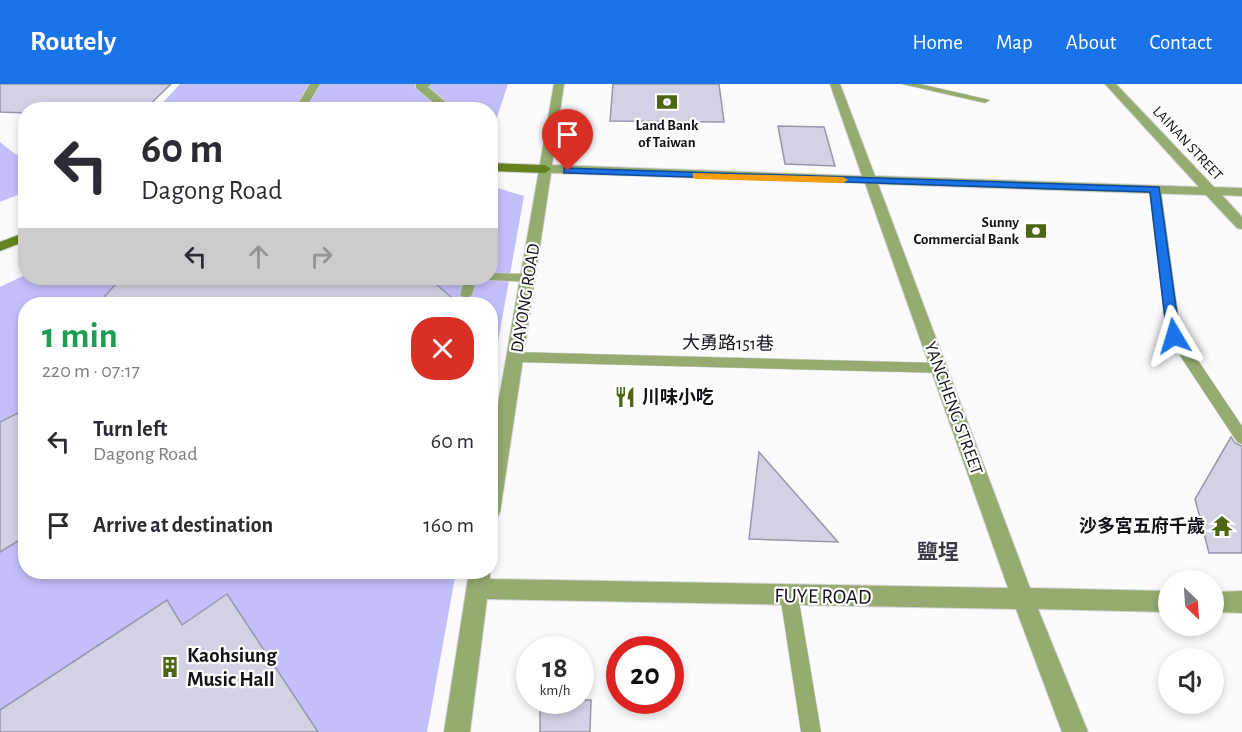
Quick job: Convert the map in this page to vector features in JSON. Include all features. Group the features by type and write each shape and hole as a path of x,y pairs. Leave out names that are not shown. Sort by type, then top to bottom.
{"street":[{"path":"304,102 315,84"},
{"path":"406,84 423,85 441,102"},
{"name":"DAYONG ROAD","path":"498,462 559,84"},
{"name":"YANCHENG STREET","path":"835,84 941,368 1022,599 1075,732"},
{"name":"LAINAN STREET","path":"1110,84 1242,225"},
{"path":"498,167 1242,192"},
{"path":"0,247 18,239"},
{"path":"457,732 478,580"},
{"name":"FUYE ROAD","path":"478,580 789,595 1158,601"},
{"path":"1224,602 1242,602"}],"lane":[{"path":"907,84 985,100"},
{"path":"1155,189 1174,336 1242,438"},
{"path":"498,277 529,278"},
{"path":"466,295 469,285"},
{"name":"大勇路151巷","path":"515,357 941,368"},
{"path":"789,595 811,732"}],"shaded area":[{"path":"180,84 508,84 498,114 498,102 163,102"},
{"path":"0,142 18,155 18,195 0,202"},
{"path":"498,188 524,196 498,342 498,297 18,297 18,579 455,579 427,732 0,732 0,287 18,278 18,285 498,285"}],"building":[{"path":"0,84 171,84 152,102 18,102 18,113 0,112"},
{"name":"Land Bank of Taiwan","path":"613,84 719,84 724,122 610,121"},
{"path":"778,126 824,127 835,166 785,164"},
{"path":"115,285 437,285 451,297 104,297"},
{"path":"18,413 18,541 0,552 0,422"},
{"name":"沙多宮五府千歲","path":"1231,437 1235,443 1242,446 1242,553 1209,553 1195,499"},
{"path":"759,452 838,542 749,539"},
{"name":"Kaohsiung Music Hall","path":"227,594 318,732 0,732 0,710 167,600 182,625"},
{"path":"540,714 591,714 590,732 540,732"}],"slow traffic":[{"path":"696,176 843,180"}],"place":[{"name":"Land Bank of Taiwan","path":"667,102"},
{"name":"Sunny Commercial Bank","path":"1036,231"},
{"name":"川味小吃","path":"625,397"},
{"name":"沙多宮五府千歲","path":"1222,526"},
{"name":"Kaohsiung Music Hall","path":"170,667"}],"district":[{"name":"鹽埕","path":"938,552"}],"route":[{"path":"568,171 1155,189 1174,336"}]}
